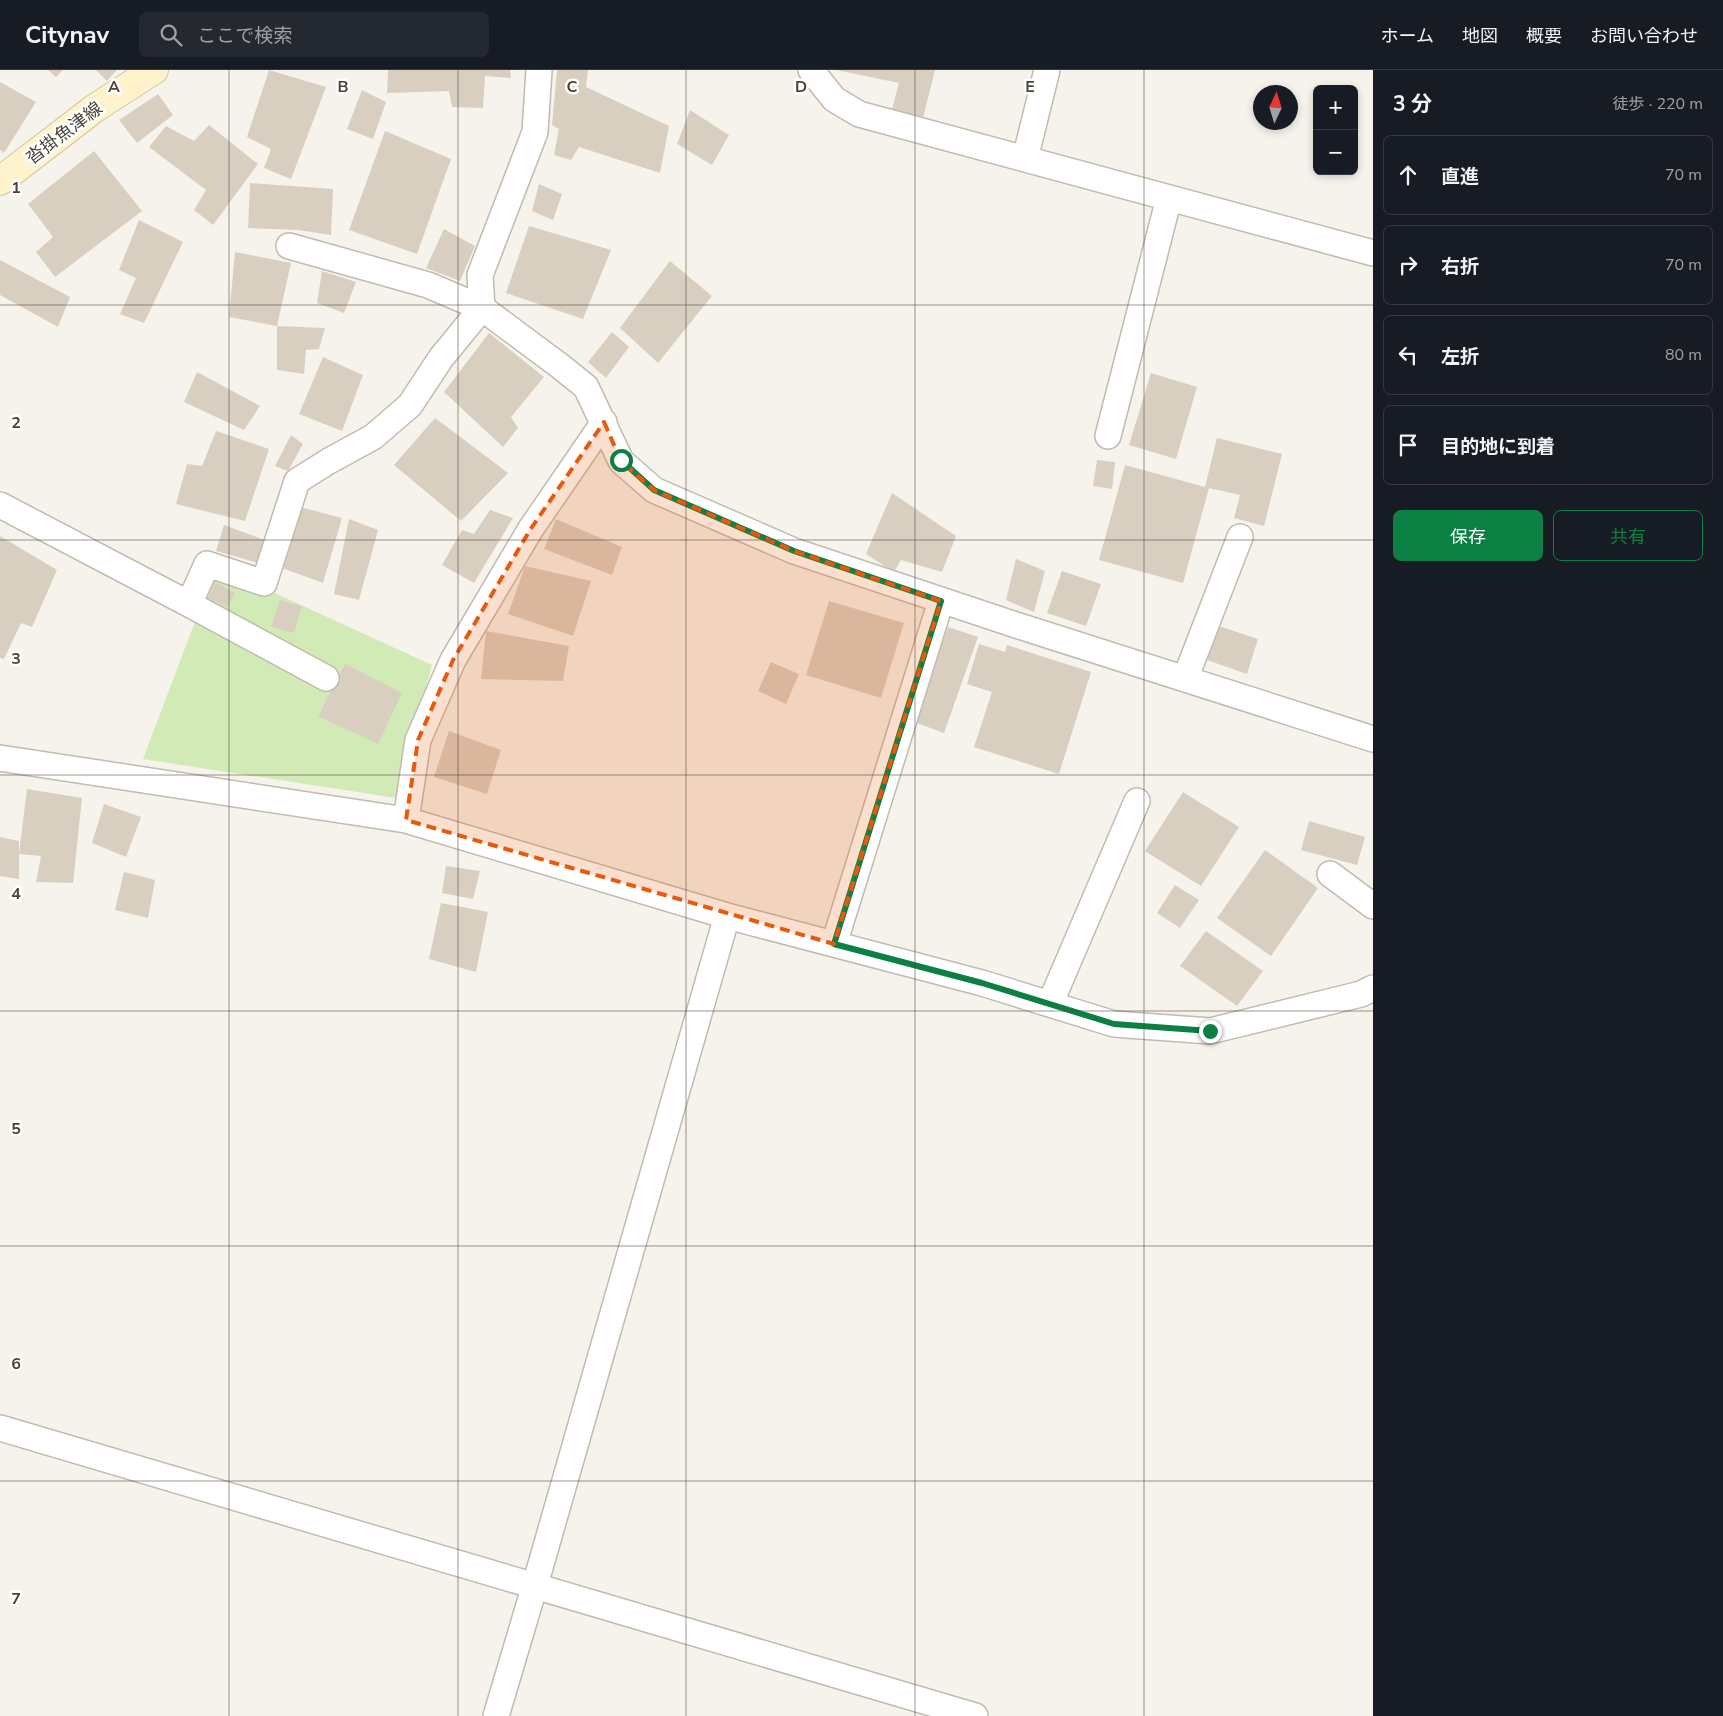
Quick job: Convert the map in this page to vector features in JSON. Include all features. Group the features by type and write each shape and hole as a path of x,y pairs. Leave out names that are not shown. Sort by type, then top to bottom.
{"main road":[{"name":"沓掛魚津線","path":"0,181 95,108 154,70"}],"street":[{"path":"189,604 207,564 264,583 297,481 373,437 410,405 441,358 482,308 480,275 535,132 539,70"},
{"path":"811,70 834,99 859,114 1373,253"},
{"path":"1025,159 1047,70"},
{"path":"1108,436 1169,198"},
{"path":"288,246 428,285 482,308 586,387 621,460 654,490 794,551 941,601 1373,738"},
{"path":"406,820 418,740 453,660 530,530 604,422"},
{"path":"0,505 326,678"},
{"path":"1185,679 1240,537"},
{"path":"834,944 941,601"},
{"path":"0,758 406,820 727,916 982,983 1114,1024 1210,1031 1361,994 1373,988"},
{"path":"1050,1004 1137,801"},
{"path":"1330,874 1373,906"},
{"path":"496,1716 727,916"},
{"path":"0,1428 975,1716"}],"highlighted area":[{"path":"604,422 621,461 654,490 794,551 941,601 834,944 406,820 418,740 453,660 530,530"}],"green space":[{"path":"220,568 432,665 396,798 143,759 196,619"}],"building":[{"path":"48,70 63,70 56,77"},
{"path":"96,70 117,70 107,81"},
{"path":"269,70 326,87 291,179 264,168 271,149 247,137"},
{"path":"388,70 510,70 511,78 485,76 483,108 452,107 449,91 387,93"},
{"path":"557,70 588,70 586,87 669,126 660,173 579,147 571,160 554,155 559,129 552,125"},
{"path":"836,70 935,70 922,122 891,113 899,83"},
{"path":"0,82 36,102 4,153 0,150"},
{"path":"362,90 386,102 373,139 347,129"},
{"path":"158,94 173,115 137,143 119,120"},
{"path":"690,110 729,135 712,165 677,144"},
{"path":"209,125 258,164 213,225 194,210 206,190 149,147 166,126 194,141"},
{"path":"385,131 451,159 417,254 349,230"},
{"path":"94,151 142,211 55,277 36,252 53,237 28,204"},
{"path":"250,183 333,189 331,235 298,230 248,228"},
{"path":"539,184 562,194 553,220 532,211"},
{"path":"139,220 183,242 144,323 120,314 136,278 119,270"},
{"path":"529,226 611,250 583,319 506,293"},
{"path":"444,229 475,246 460,281 426,268"},
{"path":"235,252 291,263 277,326 229,317"},
{"path":"0,260 70,297 58,327 0,295"},
{"path":"670,261 712,296 658,363 620,328"},
{"path":"322,271 356,282 344,313 317,303"},
{"path":"277,326 325,328 319,349 306,350 304,374 277,370"},
{"path":"612,332 629,347 606,378 588,362"},
{"path":"489,333 544,377 511,417 518,428 503,447 444,392"},
{"path":"323,357 363,375 342,431 299,414"},
{"path":"197,372 260,406 244,430 184,402"},
{"path":"1151,373 1197,387 1176,459 1129,445"},
{"path":"435,418 508,473 461,521 394,465"},
{"path":"216,431 269,449 245,521 176,504 187,464 202,466"},
{"path":"291,435 303,444 288,471 275,466"},
{"path":"1217,438 1282,454 1264,526 1234,518 1240,495 1209,488 1183,583 1099,560 1125,465 1205,487"},
{"path":"1097,460 1115,462 1112,489 1093,486"},
{"path":"892,493 956,536 942,572 901,560 894,572 866,554"},
{"path":"300,507 342,518 323,583 282,568"},
{"path":"490,510 513,518 474,583 442,565 462,530 474,534"},
{"path":"349,519 378,530 359,600 334,594"},
{"path":"556,519 622,547 612,575 544,549"},
{"path":"224,525 265,540 259,563 216,551"},
{"path":"0,536 57,570 32,627 21,623 4,659 0,658"},
{"path":"1016,559 1045,571 1034,612 1006,600"},
{"path":"525,566 591,581 573,636 508,614"},
{"path":"1062,571 1101,584 1086,626 1047,613"},
{"path":"215,582 235,593 228,607 208,598"},
{"path":"280,600 302,606 294,633 271,627"},
{"path":"829,601 904,623 881,698 806,675"},
{"path":"1219,626 1258,639 1247,674 1207,660"},
{"path":"948,627 978,637 944,733 914,722"},
{"path":"486,631 569,646 563,681 481,679"},
{"path":"979,644 1005,652 1007,645 1091,672 1059,774 974,747 992,692 967,684"},
{"path":"771,662 799,674 786,704 758,691"},
{"path":"345,664 402,693 378,744 318,716"},
{"path":"449,731 501,750 487,794 434,777"},
{"path":"27,789 82,798 73,883 36,882 41,856 19,854"},
{"path":"1183,792 1239,827 1201,886 1145,851"},
{"path":"104,804 141,817 126,857 92,843"},
{"path":"1309,821 1365,837 1357,865 1301,850"},
{"path":"0,837 19,841 19,879 0,876"},
{"path":"1265,850 1318,888 1271,956 1217,918"},
{"path":"446,866 480,871 473,899 442,893"},
{"path":"124,872 155,880 148,918 115,910"},
{"path":"1175,885 1199,900 1180,928 1157,913"},
{"path":"441,903 488,912 476,972 429,959"},
{"path":"1206,931 1263,971 1237,1006 1180,966"}],"route":[{"path":"621,460 654,490 794,551 941,601 834,944 982,983 1114,1024 1210,1031"}]}
